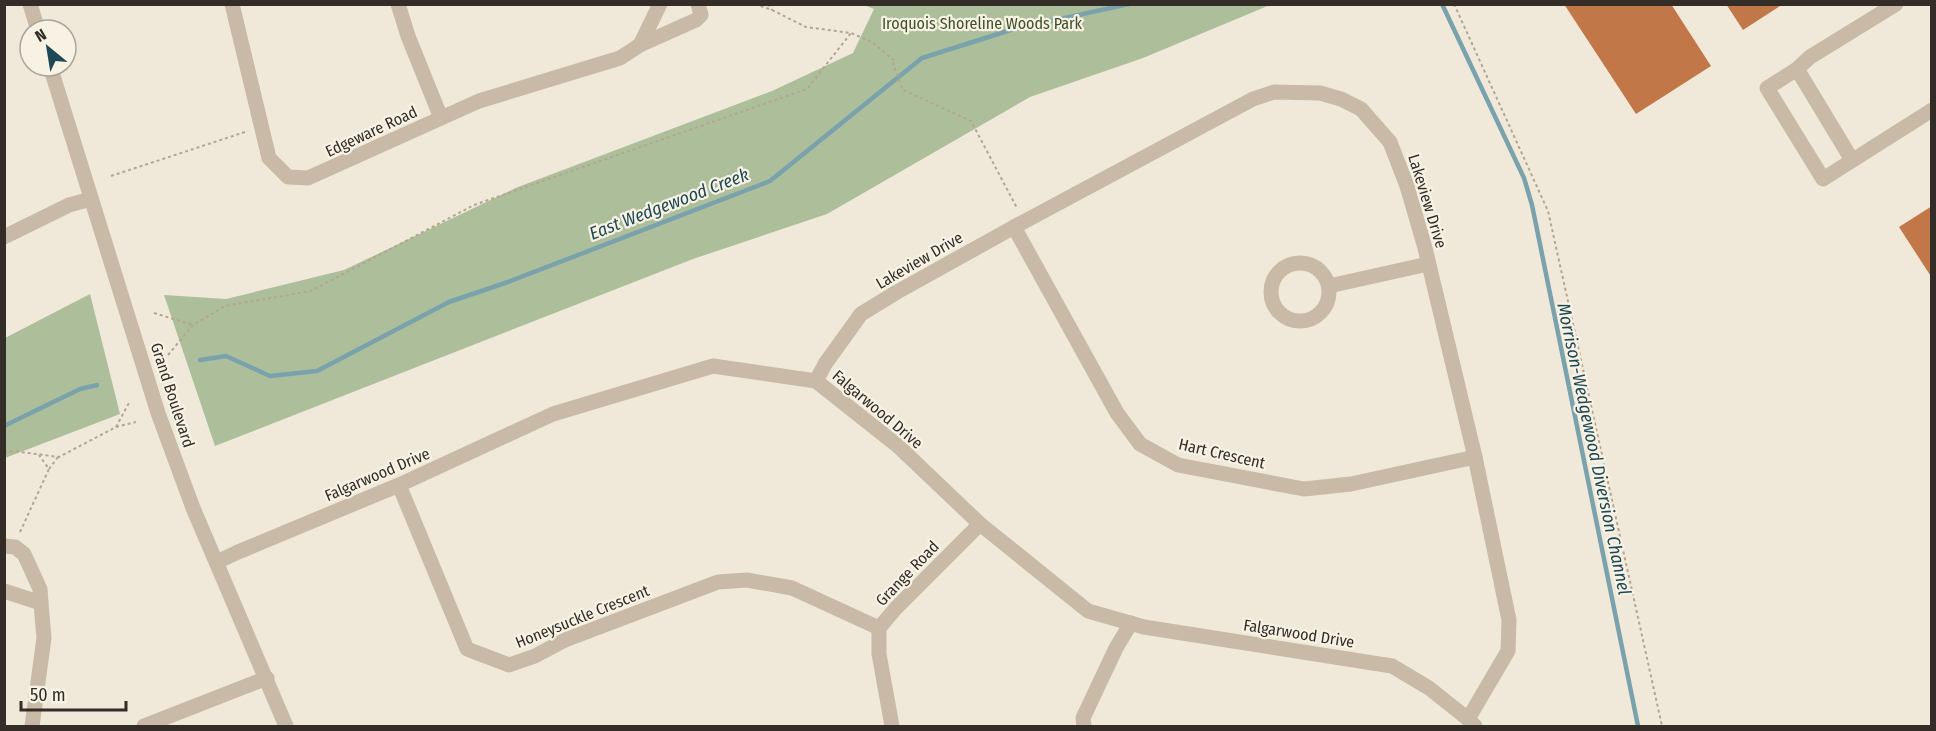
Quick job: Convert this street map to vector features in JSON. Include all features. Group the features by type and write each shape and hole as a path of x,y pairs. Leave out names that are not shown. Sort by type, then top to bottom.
{"street":[{"name":"Edgeware Road","path":"232,4 269,158 288,177 308,178 479,101 620,58 640,45 696,20 701,15 698,4"},
{"path":"398,4 408,36 441,118"},
{"path":"640,45 660,4"},
{"path":"1896,4 1810,57 1797,69 1767,88 1823,179 1932,110"},
{"path":"1797,69 1852,160"},
{"name":"Grand Boulevard","path":"54,78 158,413 193,508 286,726"},
{"name":"Lakeview Drive","path":"816,381 825,364 861,314 1014,227 1253,99 1274,92 1320,93 1341,99 1361,109 1390,142 1407,186 1475,457 1509,620 1508,651 1472,723"},
{"path":"4,237 69,205 91,199"},
{"name":"Hart Crescent","path":"1014,227 1117,413 1140,444 1178,465 1304,489 1351,484 1475,457"},
{"path":"1329,286 1428,264"},
{"name":"Falgarwood Drive","path":"217,562 399,485 553,414 713,366 816,381 898,446 980,524 1088,611 1131,623 1392,666 1429,688 1472,723"},
{"name":"Honeysuckle Crescent","path":"399,485 467,649 508,665 535,656 565,640 718,582 747,580 792,588 879,628"},
{"name":"Grange Road","path":"892,726 879,654 879,628 980,524"},
{"path":"4,546 15,547 24,554 40,589 44,638 32,726"},
{"path":"4,591 41,603"},
{"path":"1084,726 1083,718 1116,648 1131,623"},
{"path":"144,726 267,678"}],"path":[{"path":"755,4 806,27 851,33 872,42 895,61 892,64 903,90 971,122 1019,212 1014,227"},
{"path":"768,4 772,10"},
{"path":"1454,4 1548,211 1662,726"},
{"path":"168,355 193,325 225,306 311,291 474,205 807,89 851,33"},
{"path":"111,176 262,127"},
{"path":"154,313 193,325"},
{"path":"116,427 130,401"},
{"path":"20,532 49,469 59,457 116,427 136,422"},
{"path":"4,453 13,451 59,457"},
{"path":"38,454 49,469"}],"green space":[{"name":"Iroquois Shoreline Woods Park","path":"864,5 1270,5 1143,58 1030,97 827,214 693,259 215,446 164,295 226,299 344,270 518,187 772,91 853,53 874,9"},
{"path":"90,294 120,414 5,458 5,338"}],"building":[{"path":"1564,4 1671,4 1711,66 1636,114"},
{"path":"1726,4 1783,4 1743,30"},
{"path":"1932,206 1932,278 1899,227"}],"waterway":[{"name":"East Wedgewood Creek","path":"200,360 226,356 270,376 317,371 449,302 508,282 770,181 922,58 1014,29 1129,4"},
{"name":"Morrison-Wedgewood Diversion Channel","path":"1442,4 1524,178 1532,205 1638,726"},
{"name":"East Wedgewood Creek","path":"4,426 80,389 97,385"}]}
